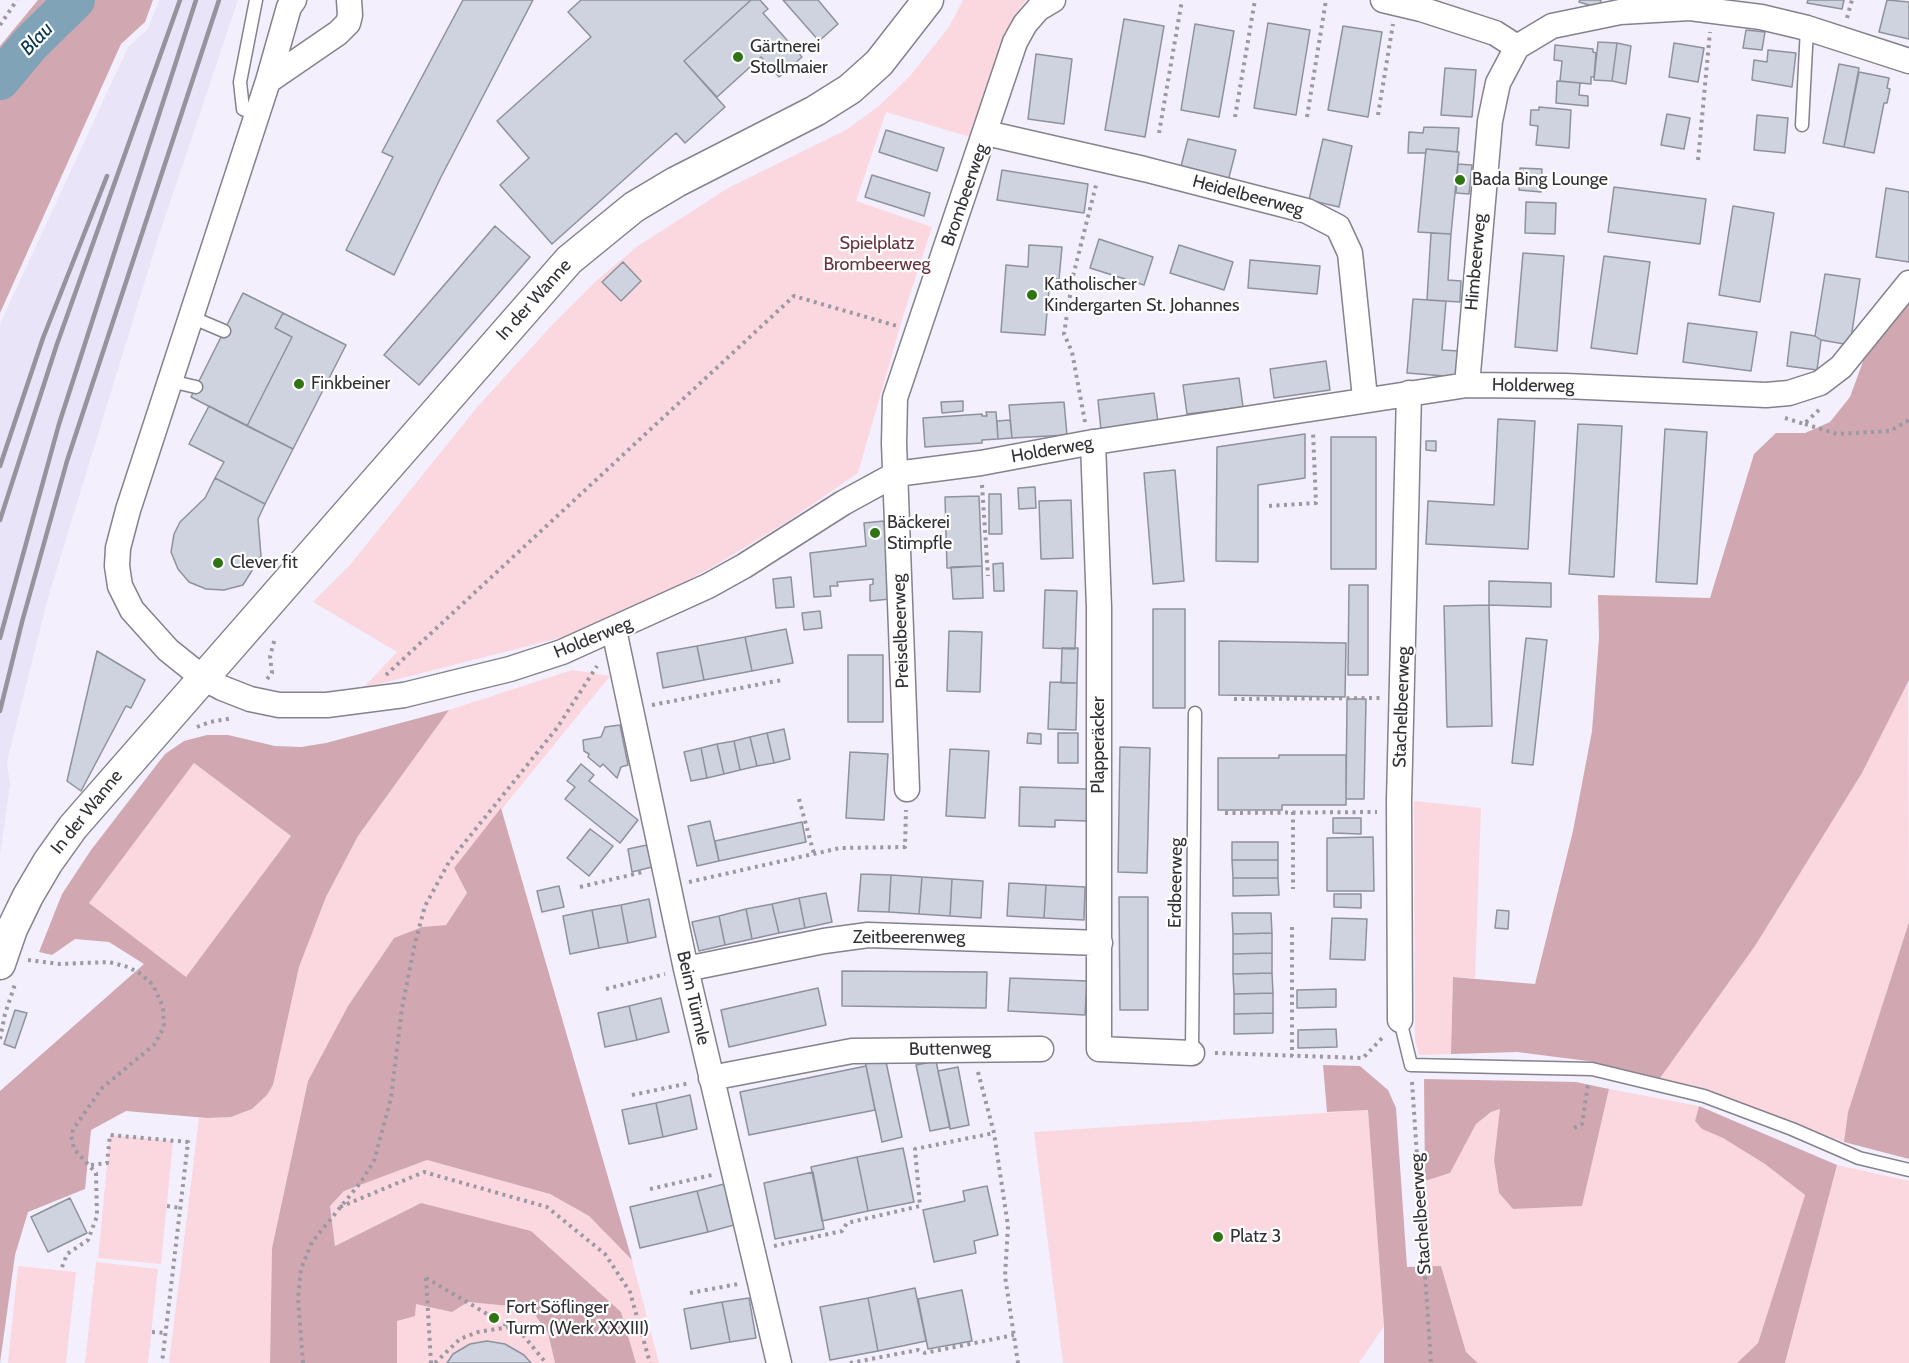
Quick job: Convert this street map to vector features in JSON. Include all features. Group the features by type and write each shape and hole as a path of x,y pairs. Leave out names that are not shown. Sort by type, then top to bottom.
{"street":[{"path":"203,678 148,631 132,610 120,586 117,566 118,548 128,510 258,114 286,16 294,0"},
{"path":"268,81 338,33 348,23 350,15 348,0"},
{"name":"In der Wanne","path":"14,969 12,929 48,862 112,779 569,260 634,207 676,182 815,111 850,89 879,63 928,0"},
{"name":"Brombeerweg","path":"896,474 895,398 1015,42 1024,24 1038,9 1053,0"},
{"path":"1390,1 1495,33 1517,47 1552,26 1592,17 1644,10 1712,10 1761,17 1807,28 1909,61"},
{"name":"Himbeerweg","path":"1467,385 1490,121 1498,83 1517,47"},
{"name":"Heidelbeerweg","path":"986,133 1103,159 1307,211 1338,227 1350,253 1365,398"},
{"name":"Holderweg","path":"203,678 250,699 279,705 319,706 446,686 510,669 562,652 673,604 744,566 843,503 896,474 981,463 1091,442 1365,398 1467,385 1565,386 1766,395 1789,393 1820,382 1841,367 1909,283"},
{"name":"Stachelbeerweg","path":"1400,1020 1399,801 1409,393"},
{"name":"Plapperäcker","path":"1091,442 1099,608 1099,1049 1192,1053"},
{"name":"Preiselbeerweg","path":"896,474 907,789"},
{"name":"Beim Türmle","path":"614,630 686,969 779,1363"},
{"name":"Zeitbeerenweg","path":"686,969 824,941 868,935 1100,943"},
{"name":"Buttenweg","path":"711,1078 852,1051 1041,1049"}],"lane":[{"path":"256,0 240,82 243,109 258,114"},
{"path":"1802,125 1807,28"},
{"path":"191,317 224,331"},
{"path":"170,381 195,387"},
{"name":"Erdbeerweg","path":"1192,1053 1195,713"},
{"path":"1400,1020 1411,1065 1592,1069 1704,1096 1859,1158 1909,1170"}],"path":[{"path":"0,25 17,0"},
{"path":"1159,133 1182,0"},
{"path":"1234,117 1255,0"},
{"path":"1307,117 1326,0"},
{"path":"1378,115 1390,1"},
{"path":"1698,160 1712,10"},
{"path":"1091,442 1072,352 1065,333 1073,276 1103,159"},
{"path":"368,700 389,671 794,296 918,332"},
{"path":"1269,506 1316,503 1313,407"},
{"path":"1804,424 1837,434 1890,431 1909,420"},
{"path":"981,463 988,576"},
{"path":"303,1363 298,1298 301,1269 312,1242 374,1161 383,1135 402,1008 425,906 449,862 557,728 594,673 614,630"},
{"path":"272,673 270,656 276,634"},
{"path":"630,709 782,680"},
{"path":"1234,699 1402,698"},
{"path":"195,728 210,722 235,718"},
{"path":"580,887 666,877 840,848 905,847 907,789"},
{"path":"799,799 814,854"},
{"path":"1293,812 1293,889"},
{"path":"1225,813 1368,812"},
{"path":"1292,927 1292,1056"},
{"path":"0,1039 14,969 28,950"},
{"path":"14,969 60,963 109,962 128,967 141,974 153,985 163,1007 164,1027 154,1045 102,1088 71,1135 78,1156 91,1165 96,1173 98,1187 94,1231 82,1246 67,1254 61,1270"},
{"path":"606,989 686,969"},
{"path":"1192,1053 1363,1058 1400,1020"},
{"name":"Stachelbeerweg","path":"1411,1065 1431,1363"},
{"path":"1574,1128 1582,1124 1585,1095 1592,1069"},
{"path":"632,1095 711,1078"},
{"path":"986,1101 994,1133 1008,1226 1005,1276 1018,1363"},
{"path":"752,1251 842,1231 847,1223 920,1206 915,1149 994,1133"},
{"path":"91,1165 107,1163 110,1135 188,1142 162,1363"},
{"path":"650,1189 733,1170"},
{"path":"339,1208 424,1172 547,1207 605,1254 630,1292 650,1363"},
{"path":"167,1206 180,1208"},
{"path":"433,1363 426,1278 523,1335 546,1363"},
{"path":"690,1293 759,1280"},
{"path":"433,1363 460,1340 478,1332 509,1327"},
{"path":"152,1332 166,1333"},
{"path":"850,1363 918,1350 925,1353 1014,1335"}],"shaded area":[{"path":"38,0 153,0 145,22 121,44 0,313 0,46"},
{"path":"159,0 238,0 159,235 48,598 7,762 10,785 0,855 0,324 128,47 148,29"},
{"path":"1909,304 1909,680 1862,773 1755,946 1660,1078 1588,1061 1517,1052 1451,1054 1453,977 1535,984 1573,831 1592,731 1599,638 1598,595 1710,598 1754,454 1776,433 1805,433 1830,422 1850,397 1865,356"},
{"path":"449,710 358,836 326,897 299,967 273,1085 267,1095 252,1109 231,1117 207,1118 126,1111 91,1130 85,1189 28,1212 15,1255 0,1363 0,1091 144,964 109,942 75,939 52,955 39,952 62,894 91,850 165,754 184,741 207,735 228,735 275,746 301,747 326,743","holes":["194,763 291,836 186,977 89,903"]},
{"path":"501,808 632,1260 589,1216 550,1194 427,1160 344,1191 330,1206 335,1246 421,1203 531,1231 621,1312 636,1363 555,1363 548,1333 530,1308 468,1302 452,1312 416,1304 415,1316 397,1321 397,1363 270,1363 272,1248 308,1081 348,1006 394,938 422,927 446,925 467,893 454,868"},
{"path":"1909,922 1909,1159 1844,1142 1848,1112"},
{"path":"1323,1065 1360,1066 1388,1090 1396,1108 1407,1267 1441,1266 1466,1352 1478,1363 1384,1363 1384,1326 1368,1110 1327,1112"},
{"path":"1424,1079 1576,1082 1609,1089 1582,1206 1513,1209 1499,1193 1494,1160 1500,1109 1491,1112 1476,1124 1450,1173 1425,1181"},
{"path":"1699,1106 1837,1165 1785,1363 1737,1363 1758,1343 1805,1195 1765,1164 1723,1138 1702,1129 1695,1121"}],"green space":[{"name":"Spielplatz Brombeerweg","path":"963,0 1026,0 1014,17 998,54 970,137 886,112 856,201 932,227 904,313 858,473 788,521 716,565 665,593 624,609 583,632 363,688 397,652 313,602 349,566 479,405 552,325 597,280 638,246 728,188 846,130 879,106 910,76 949,27"},
{"path":"572,670 610,676 454,868 467,893 446,925 422,927 394,938 348,1006 308,1081 272,1248 270,1363 169,1363 199,1118 231,1117 252,1109 267,1095 273,1085 299,967 326,897 358,836 449,710"},
{"path":"1908,679 1909,922 1848,1112 1844,1142 1715,1093 1660,1078 1755,946 1862,773"},
{"path":"194,763 291,836 186,977 89,903"},
{"path":"1414,801 1481,808 1475,978 1453,977 1451,1054 1419,1055 1415,1040"},
{"path":"1609,1089 1699,1106 1695,1121 1702,1129 1723,1138 1765,1164 1805,1195 1758,1343 1737,1363 1478,1363 1466,1352 1441,1266 1431,1267 1425,1181 1450,1173 1476,1124 1491,1112 1501,1109 1494,1160 1499,1193 1513,1209 1582,1206"},
{"name":"Platz 3","path":"1368,1110 1384,1326 1359,1363 1063,1363 1034,1132"},
{"path":"110,1135 173,1141 161,1264 98,1258"},
{"path":"427,1160 550,1194 589,1216 632,1260 659,1363 636,1363 621,1312 421,1203 335,1246 330,1206 344,1191"},
{"path":"1837,1165 1909,1181 1909,1363 1785,1363"},
{"path":"96,1262 158,1269 148,1363 85,1363"},
{"path":"18,1266 76,1272 66,1363 8,1363"},
{"path":"468,1302 530,1308 548,1333 555,1363 531,1363 524,1355 505,1344 470,1345 453,1354 447,1363 397,1363 397,1321 416,1303 452,1312"}],"building":[{"path":"463,0 533,0 440,179 394,275 346,250 393,157 382,152"},
{"path":"581,0 751,0 684,61 725,107 685,143 676,133 552,244 500,185 529,158 497,121 591,37 568,12"},
{"path":"751,0 760,0 768,9 763,13 802,57 779,77 761,57 717,97 684,61"},
{"path":"783,0 818,0 838,24 819,41"},
{"path":"1580,0 1601,0 1599,8 1579,2"},
{"path":"1808,0 1844,0 1842,9 1807,3"},
{"path":"1887,0 1909,2 1909,39 1879,32"},
{"path":"1124,19 1164,26 1145,137 1105,130"},
{"path":"1268,23 1310,30 1296,115 1254,108"},
{"path":"1195,24 1234,31 1219,117 1181,110"},
{"path":"1343,26 1382,32 1368,117 1328,110"},
{"path":"1746,30 1765,32 1762,50 1743,48"},
{"path":"1598,42 1617,43 1612,81 1594,80"},
{"path":"1617,43 1631,46 1626,84 1612,81"},
{"path":"1674,43 1704,48 1698,82 1669,77"},
{"path":"1555,45 1593,49 1596,53 1594,77 1591,77 1591,84 1560,81 1562,61 1554,60"},
{"path":"1768,50 1796,53 1792,87 1752,80 1754,60 1767,62"},
{"path":"1036,54 1072,59 1064,124 1028,119"},
{"path":"1839,64 1859,68 1844,147 1823,143"},
{"path":"1445,68 1476,70 1472,117 1441,115"},
{"path":"1859,72 1889,78 1887,88 1890,89 1887,103 1884,103 1874,153 1844,147"},
{"path":"1557,81 1580,83 1579,95 1588,96 1588,106 1556,103"},
{"path":"1539,107 1571,110 1569,148 1536,145 1538,126 1530,125 1531,110 1539,110"},
{"path":"1667,114 1690,118 1684,149 1661,145"},
{"path":"1757,115 1788,118 1785,153 1754,150"},
{"path":"1424,127 1459,128 1457,152 1426,149 1426,153 1408,153 1409,132 1423,133"},
{"path":"886,130 944,148 937,171 879,152"},
{"path":"1188,139 1236,150 1228,181 1180,170"},
{"path":"1323,139 1352,146 1339,207 1309,200"},
{"path":"1426,149 1459,152 1451,234 1418,232"},
{"path":"1458,164 1472,165 1469,194 1456,193"},
{"path":"1520,168 1542,169 1541,192 1519,190"},
{"path":"1002,170 1088,184 1084,213 997,200"},
{"path":"872,175 930,193 924,216 865,197"},
{"path":"1614,187 1706,199 1700,244 1608,232"},
{"path":"1886,188 1909,192 1909,262 1876,257"},
{"path":"1526,202 1556,203 1555,234 1525,233"},
{"path":"1733,206 1774,213 1760,302 1719,295"},
{"path":"495,226 530,257 419,385 384,355"},
{"path":"1431,233 1451,234 1448,280 1461,281 1460,302 1427,300"},
{"path":"1099,239 1153,257 1144,285 1090,268"},
{"path":"1029,245 1062,247 1059,279 1050,278 1045,335 1001,332 1006,265 1028,267"},
{"path":"1179,245 1233,262 1224,290 1170,273"},
{"path":"1523,253 1564,256 1557,351 1515,347"},
{"path":"1604,256 1650,262 1637,354 1591,348"},
{"path":"1250,260 1320,266 1317,294 1248,288"},
{"path":"623,262 641,281 621,301 602,282"},
{"path":"1825,274 1860,279 1850,345 1821,340 1815,336"},
{"path":"243,293 283,313 275,328 292,337 247,426 191,397"},
{"path":"1413,299 1446,301 1442,350 1459,351 1457,377 1407,373"},
{"path":"283,313 346,345 293,449 247,426 292,337 275,328"},
{"path":"1688,323 1757,332 1751,371 1683,362"},
{"path":"1791,332 1815,336 1821,340 1817,370 1787,366"},
{"path":"1326,361 1330,390 1274,398 1270,369"},
{"path":"1239,378 1243,407 1187,414 1183,385"},
{"path":"1154,393 1158,422 1101,430 1098,400"},
{"path":"963,401 963,411 942,413 941,402"},
{"path":"1064,402 1067,435 1012,438 1009,405"},
{"path":"209,406 293,449 265,504 215,478 224,462 189,444"},
{"path":"986,412 996,412 998,439 982,440 982,443 925,447 923,418 982,414 982,416 987,416"},
{"path":"1498,419 1535,421 1528,549 1426,544 1428,501 1494,505"},
{"path":"1010,420 1012,438 998,439 997,421"},
{"path":"1578,424 1622,426 1614,577 1569,574"},
{"path":"1665,429 1707,432 1697,584 1656,582"},
{"path":"1305,434 1305,478 1258,485 1258,562 1216,561 1217,447"},
{"path":"1331,437 1376,437 1376,569 1331,569"},
{"path":"1426,441 1436,441 1436,451 1426,450"},
{"path":"1175,470 1184,581 1153,584 1144,473"},
{"path":"215,478 265,504 258,519 261,556 243,585 224,590 206,589 189,582 178,569 171,552 174,534 180,522 205,498"},
{"path":"1035,487 1036,508 1019,509 1018,488"},
{"path":"989,494 1001,494 1002,534 989,534"},
{"path":"979,496 982,566 947,568 945,497"},
{"path":"1071,500 1073,558 1041,559 1039,501"},
{"path":"884,521 890,599 870,601 870,585 873,584 873,579 837,582 838,586 830,586 831,596 814,597 810,553 866,546 864,523"},
{"path":"1003,563 1004,591 994,591 993,564"},
{"path":"982,566 983,598 953,599 951,567"},
{"path":"791,577 794,607 776,608 773,579"},
{"path":"1489,581 1551,583 1551,607 1489,605"},
{"path":"1349,585 1368,585 1368,675 1348,675"},
{"path":"1045,590 1077,591 1075,649 1043,648"},
{"path":"1489,605 1492,726 1447,727 1444,606"},
{"path":"1153,609 1185,609 1185,708 1153,708"},
{"path":"820,611 822,628 804,630 802,613"},
{"path":"786,629 793,663 752,671 745,637"},
{"path":"949,631 982,632 980,692 947,691"},
{"path":"745,637 752,671 704,680 697,646"},
{"path":"1526,638 1547,640 1533,765 1512,763"},
{"path":"1219,641 1346,643 1345,697 1219,695"},
{"path":"697,646 704,680 663,688 657,653"},
{"path":"1062,648 1078,648 1077,683 1061,683"},
{"path":"97,651 145,680 131,708 126,706 81,791 67,781"},
{"path":"848,655 883,655 883,722 848,722"},
{"path":"1050,682 1077,683 1076,730 1048,729"},
{"path":"1347,699 1366,699 1364,799 1346,799"},
{"path":"620,725 628,765 621,767 617,778 603,764 600,767 588,757 589,754 584,751 583,740 601,737 605,727"},
{"path":"784,729 790,759 774,763 767,733"},
{"path":"767,733 774,763 757,766 750,737"},
{"path":"1028,733 1041,734 1041,744 1027,743"},
{"path":"1058,733 1078,733 1078,763 1058,763"},
{"path":"750,737 757,766 740,770 734,741"},
{"path":"734,741 740,770 724,774 717,744"},
{"path":"717,744 724,774 707,778 701,748"},
{"path":"1120,747 1150,748 1147,873 1118,872"},
{"path":"701,748 707,778 691,781 684,752"},
{"path":"950,749 989,751 985,818 946,816"},
{"path":"850,752 888,754 884,820 846,818"},
{"path":"1279,755 1346,755 1346,805 1282,805 1282,810 1218,810 1218,758 1279,758"},
{"path":"581,764 594,775 589,781 638,820 620,843 565,799 575,787 567,781"},
{"path":"1020,787 1088,789 1087,821 1055,820 1055,827 1019,826"},
{"path":"1333,818 1361,818 1361,834 1333,833"},
{"path":"710,821 719,861 697,866 688,826"},
{"path":"802,822 806,842 719,861 715,841"},
{"path":"590,829 613,846 589,876 567,858"},
{"path":"1373,837 1374,891 1327,891 1327,838"},
{"path":"1232,842 1278,842 1278,860 1232,860"},
{"path":"647,845 652,867 632,872 628,849"},
{"path":"1232,860 1278,860 1278,878 1233,878"},
{"path":"861,874 891,875 889,912 858,911"},
{"path":"891,875 922,877 919,914 889,912"},
{"path":"922,877 952,879 950,916 919,914"},
{"path":"1233,878 1278,878 1279,895 1233,896"},
{"path":"952,879 983,881 981,918 950,916"},
{"path":"1009,883 1046,885 1044,918 1007,916"},
{"path":"1046,885 1085,887 1084,920 1044,918"},
{"path":"559,886 564,907 542,912 537,891"},
{"path":"826,893 832,922 805,928 799,898"},
{"path":"1334,894 1361,894 1361,908 1334,907"},
{"path":"1119,897 1148,897 1148,1010 1120,1010"},
{"path":"799,898 805,928 779,933 772,904"},
{"path":"649,899 656,937 628,943 621,905"},
{"path":"772,904 779,933 752,939 746,909"},
{"path":"621,905 628,943 599,948 592,910"},
{"path":"746,909 752,939 725,945 719,916"},
{"path":"592,910 599,948 570,954 563,916"},
{"path":"1497,910 1509,911 1508,929 1495,928"},
{"path":"1232,913 1271,913 1272,933 1233,934"},
{"path":"719,916 725,945 699,951 692,922"},
{"path":"1332,918 1367,919 1365,960 1330,959"},
{"path":"1272,933 1272,953 1233,954 1233,934"},
{"path":"1272,953 1272,973 1233,974 1233,954"},
{"path":"842,971 987,972 986,1008 842,1006"},
{"path":"1272,973 1273,993 1234,994 1233,974"},
{"path":"1010,978 1087,981 1085,1015 1008,1011"},
{"path":"818,988 826,1025 729,1047 721,1010"},
{"path":"1336,989 1336,1007 1297,1008 1297,990"},
{"path":"1273,993 1273,1013 1234,1014 1234,994"},
{"path":"661,998 669,1032 637,1040 629,1006"},
{"path":"629,1006 637,1040 605,1047 598,1013"},
{"path":"15,1010 27,1013 15,1048 4,1044"},
{"path":"1273,1013 1273,1033 1234,1034 1234,1014"},
{"path":"1336,1029 1337,1047 1298,1048 1298,1030"},
{"path":"885,1057 902,1137 882,1142 865,1061"},
{"path":"936,1061 950,1127 930,1131 916,1065"},
{"path":"866,1066 875,1110 749,1135 740,1092"},
{"path":"958,1067 969,1125 950,1129 938,1071"},
{"path":"690,1095 697,1129 663,1137 656,1103"},
{"path":"656,1103 663,1137 629,1144 622,1110"},
{"path":"903,1148 914,1202 868,1211 857,1157"},
{"path":"857,1157 868,1211 822,1221 811,1167"},
{"path":"813,1172 824,1229 775,1239 764,1183"},
{"path":"724,1184 734,1225 708,1232 697,1191"},
{"path":"987,1186 998,1235 974,1241 976,1253 934,1262 923,1210 965,1201 963,1191"},
{"path":"697,1191 708,1232 640,1248 630,1207"},
{"path":"70,1198 87,1233 48,1252 31,1217"},
{"path":"915,1288 926,1341 878,1351 868,1298"},
{"path":"962,1290 972,1341 928,1349 918,1299"},
{"path":"749,1298 756,1338 730,1342 722,1302"},
{"path":"868,1298 878,1351 830,1360 820,1307"},
{"path":"722,1302 730,1342 691,1349 684,1309"},
{"path":"487,1341 505,1344 524,1355 531,1363 447,1363 453,1354 470,1344"}],"waterway":[{"name":"Blau","path":"0,80 31,43 75,0"},
{"path":"0,68 8,69"}],"railway":[{"path":"0,520 57,344 180,0"},
{"path":"0,638 59,424 196,0"},
{"path":"0,711 67,461 219,0"},
{"path":"0,466 43,338 107,176"}],"place":[{"name":"Gärtnerei Stollmaier","path":"738,57"},
{"name":"Bada Bing Lounge","path":"1460,180"},
{"name":"Katholischer Kindergarten St. Johannes","path":"1032,295"},
{"name":"Finkbeiner","path":"299,384"},
{"name":"Bäckerei Stimpfle","path":"875,533"},
{"name":"Clever fit","path":"218,563"},
{"name":"Platz 3","path":"1218,1237"},
{"name":"Fort Söflinger Turm (Werk XXXIII)","path":"494,1318"}]}
